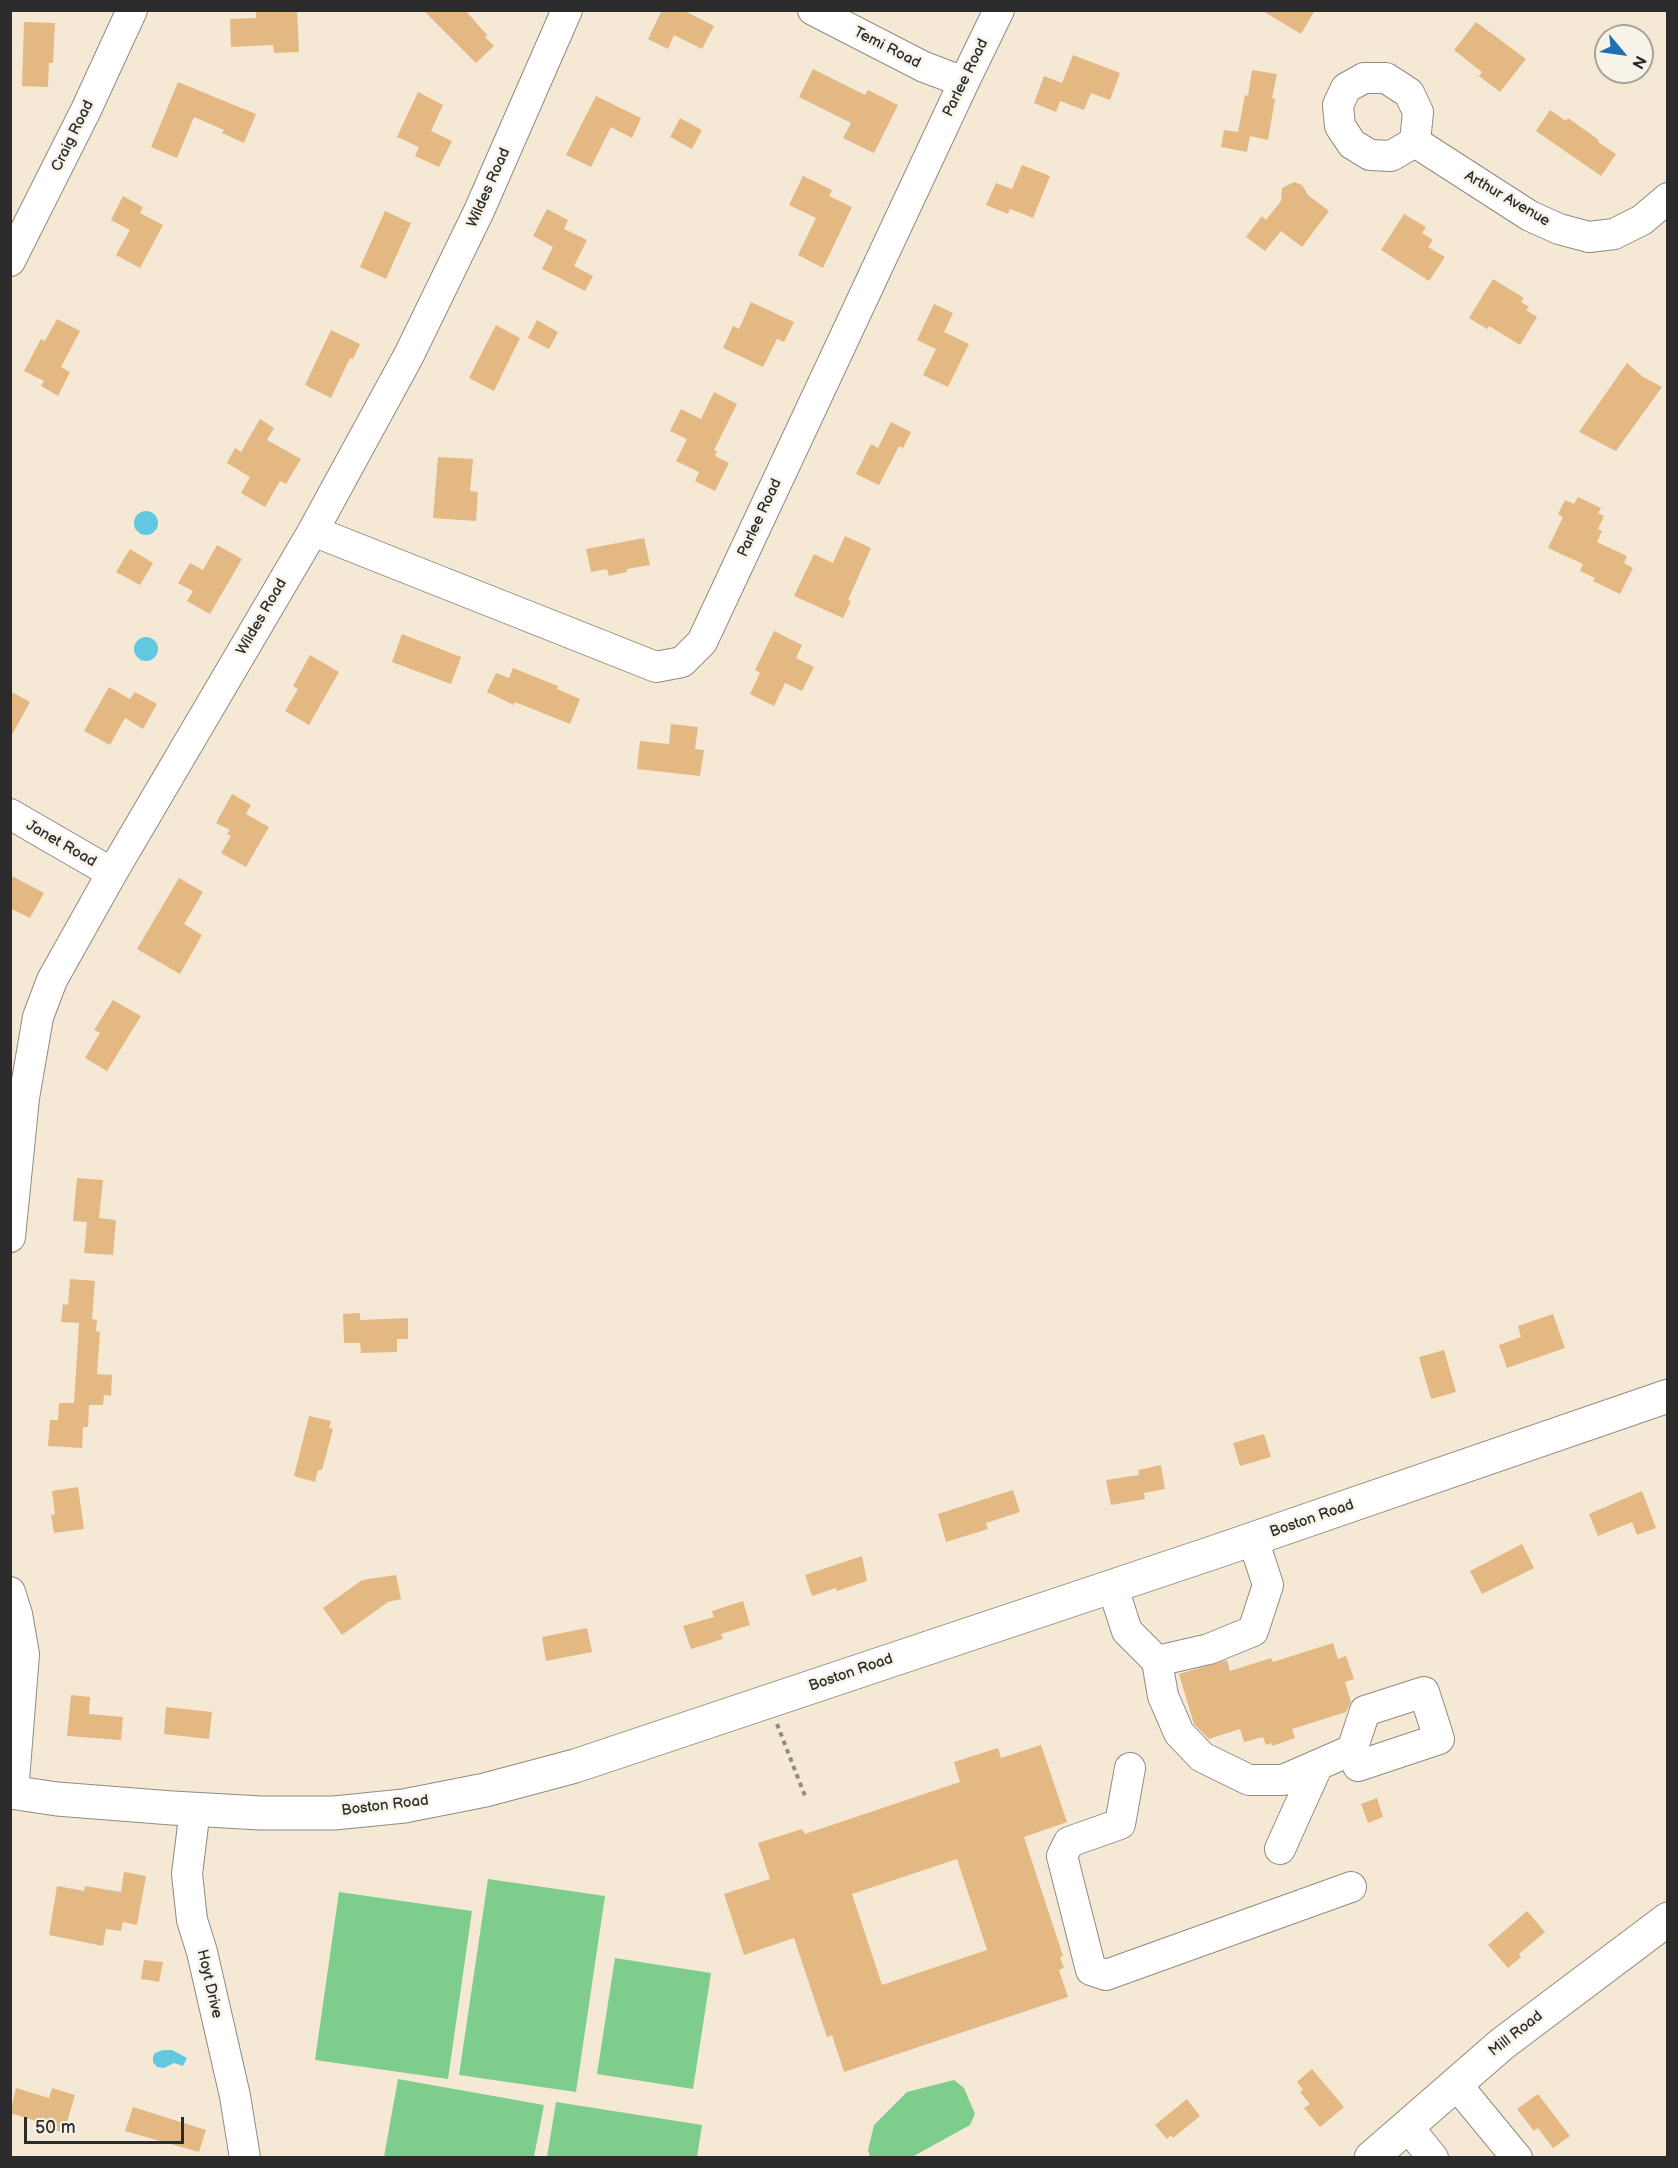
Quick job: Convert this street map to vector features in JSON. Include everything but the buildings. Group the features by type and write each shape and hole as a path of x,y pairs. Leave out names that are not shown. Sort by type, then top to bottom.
{"main road":[{"name":"Boston Road","path":"12,1793 57,1799 195,1809 261,1813 334,1813 414,1804 485,1790 575,1766 1253,1539 1668,1396"},
{"name":"Mill Road","path":"1371,2157 1502,2044 1668,1920"}],"street":[{"name":"Craig Road","path":"10,261 86,110 132,10"},
{"name":"Wildes Road","path":"10,1237 24,1098 38,1017 52,980 112,873 313,531 409,355 479,211 567,10"},
{"name":"Temi Road","path":"813,10 924,67 964,82"},
{"name":"Parlee Road","path":"313,531 656,667 682,662 702,642 999,10"},
{"name":"Arthur Avenue","path":"1415,142 1530,216 1559,229 1589,237 1614,234 1642,220 1668,198"},
{"name":"Janet Road","path":"10,814 112,873"},
{"path":"1157,1661 1209,1649 1253,1631 1268,1585 1253,1539"},
{"path":"1112,1586 1127,1631 1157,1661 1163,1696 1179,1732 1202,1757 1249,1780 1283,1780 1352,1750"},
{"path":"10,1592 17,1614 24,1654 12,1793"},
{"path":"1280,1849 1317,1767"},
{"path":"1130,1768 1120,1824 1069,1842 1062,1856 1091,1970 1106,1975 1351,1887"},
{"name":"Hoyt Drive","path":"195,1809 187,1874 192,1920 202,1952 230,2074 245,2157"},
{"path":"1456,2084 1517,2157"},
{"path":"1408,2127 1432,2157"}],"path":[{"path":"767,1701 805,1796"}],"green space":[{"path":"488,1879 605,1896 576,2092 459,2075"},
{"path":"339,1892 472,1911 448,2079 315,2060"},
{"path":"615,1958 711,1973 693,2089 597,2074"},
{"path":"398,2079 544,2105 534,2157 384,2157"},
{"path":"954,2080 964,2088 975,2114 970,2125 912,2157 870,2157 868,2150 874,2125 907,2092"},
{"path":"556,2102 702,2125 697,2157 547,2157"}],"water":[{"path":"141,511 151,511 158,518 158,528 151,535 141,535 134,528 134,518"},
{"path":"146,637 151,638 157,644 157,654 151,660 146,661 141,660 135,654 134,649 135,644 141,638"},
{"path":"163,2050 172,2050 187,2058 183,2066 174,2063 164,2068 157,2067 153,2062 153,2056"}]}
